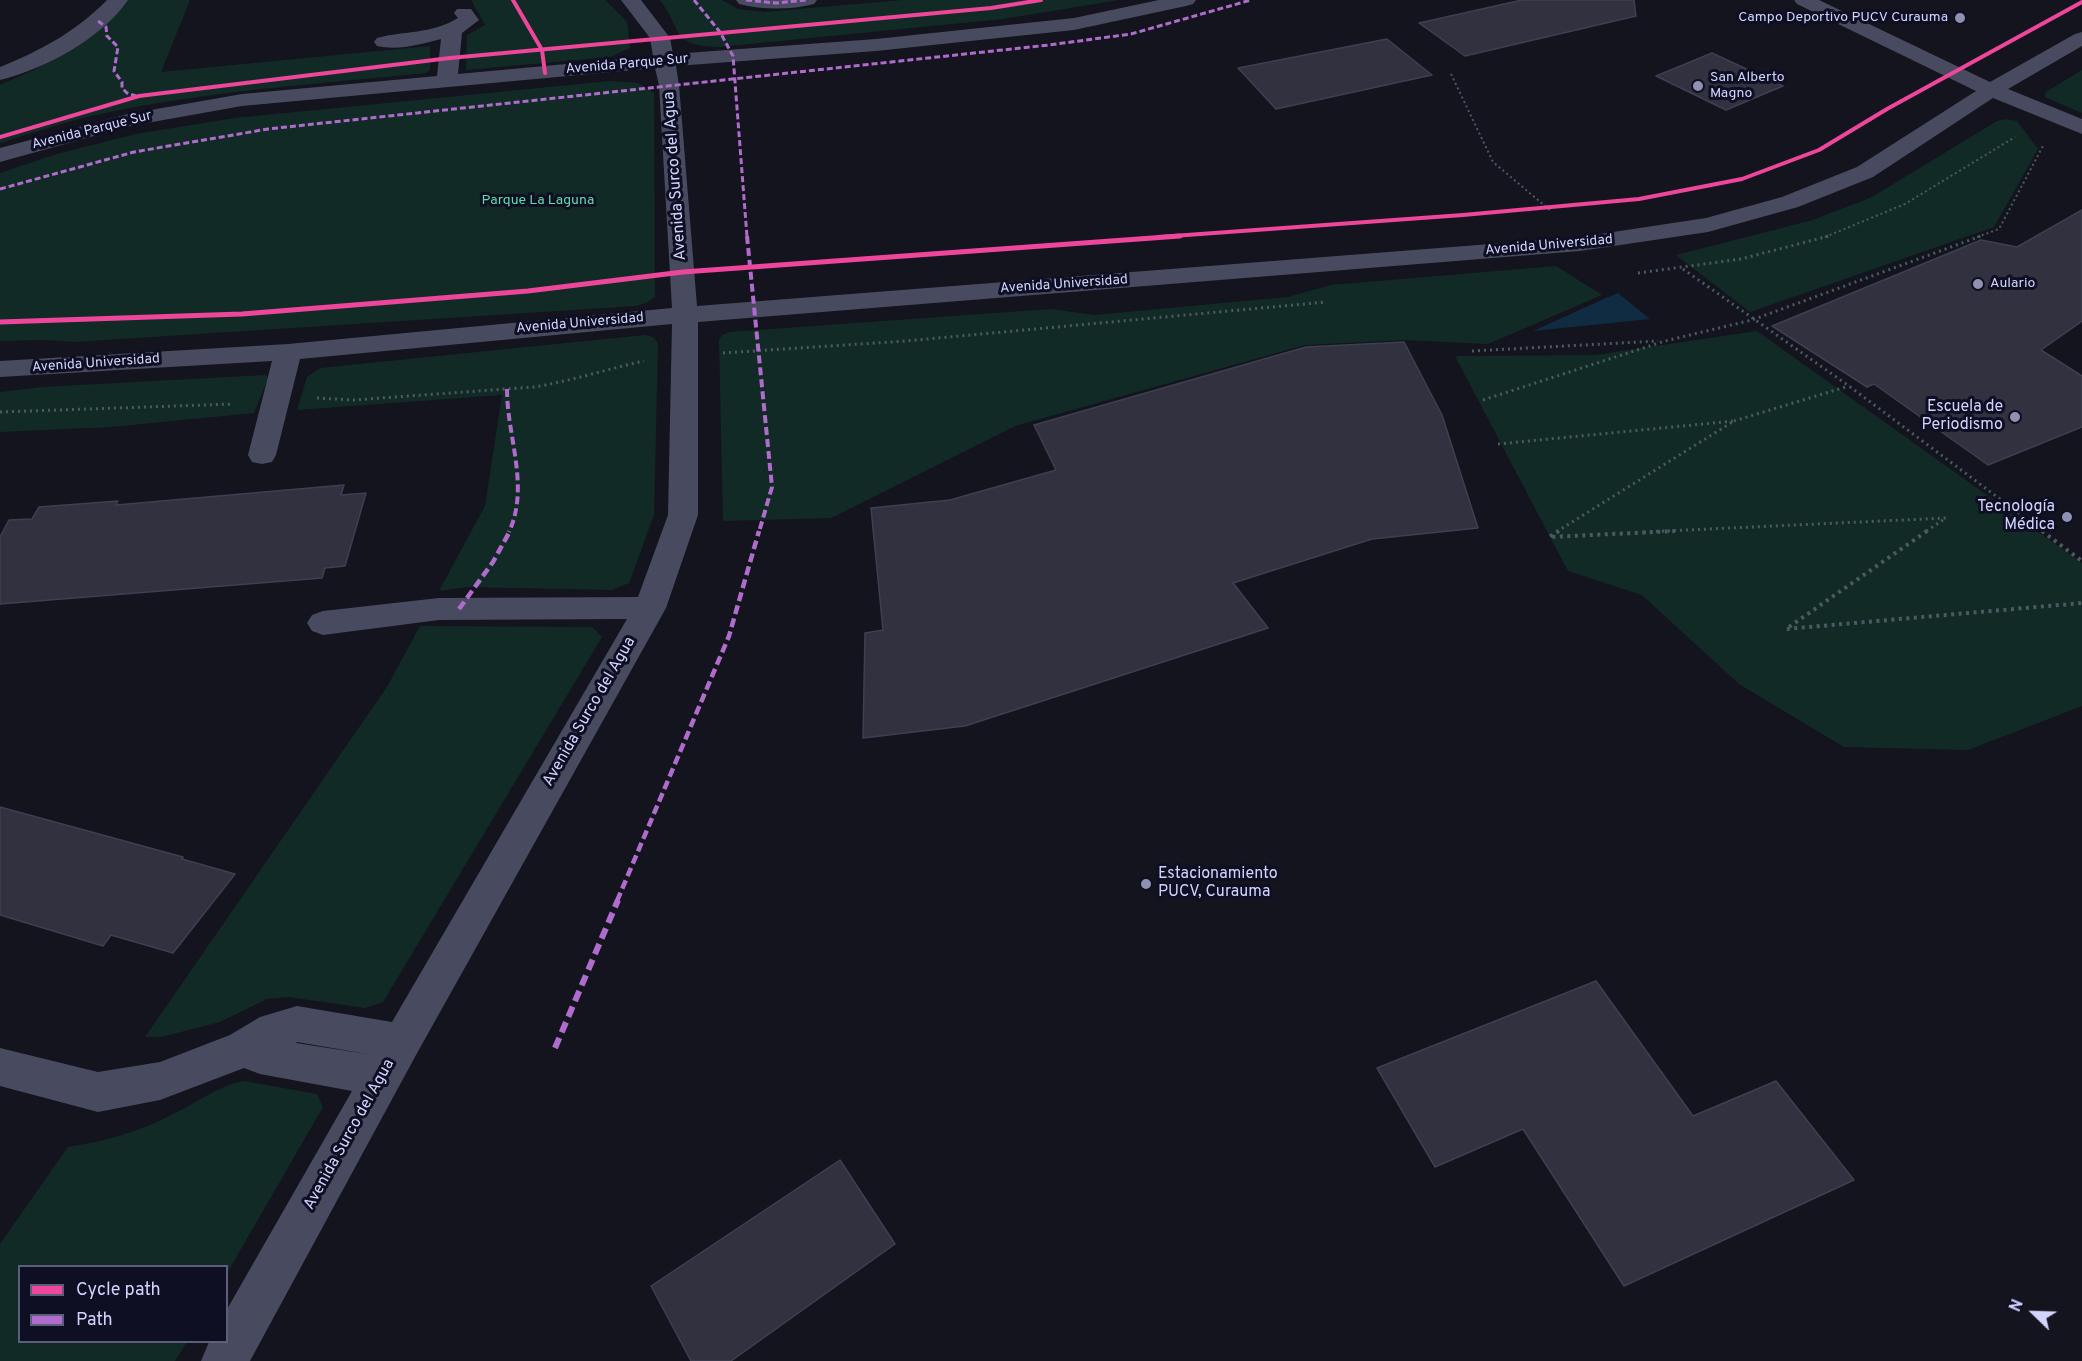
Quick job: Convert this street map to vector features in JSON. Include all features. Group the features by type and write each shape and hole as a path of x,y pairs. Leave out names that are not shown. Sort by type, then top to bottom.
{"street":[{"path":"0,74 39,59 75,39 100,20 118,0"},
{"name":"Avenida Surco del Agua","path":"224,1361 382,1077 650,608 683,515 686,356 670,96 660,38 631,0"},
{"path":"746,0 776,3 807,0"},
{"name":"Avenida Parque Sur","path":"0,155 128,120 242,100 665,61 876,45 1074,24 1186,0"},
{"path":"1804,0 1991,90 2082,127"},
{"path":"384,42 412,40 452,30 469,20 464,13"},
{"path":"447,82 452,30"},
{"name":"Avenida Universidad","path":"0,369 288,352 684,315 1568,245 1708,225 1790,202 1865,172 1991,90 2082,38"},
{"path":"262,455 288,352"},
{"path":"323,622 439,609 650,608"},
{"path":"0,1067 98,1092 160,1082 244,1049 274,1030 297,1024 402,1042"},
{"path":"244,1049 260,1055 382,1077"}],"path":[{"path":"1450,74 1493,162 1548,208"},
{"path":"1483,400 1665,340 1752,320 1999,229 2042,149 2052,115"},
{"path":"1538,209 1560,207"},
{"path":"1630,273 1683,269 1752,320 1850,386 2082,561"},
{"path":"0,412 316,398 353,400 534,387 561,383 596,371 649,360 686,356 906,341 1335,301"},
{"path":"1472,351 1665,340"},
{"path":"1498,444 1734,421 1850,386"},
{"path":"1734,421 1549,537 1946,518 1786,629 2082,603"}],"green space":[{"path":"127,0 190,0 161,72 430,46 430,70 426,73 181,99 76,120 0,143 0,85 70,51 101,28"},
{"path":"471,0 605,0 627,22 630,48 610,57 466,70 467,35 485,25"},
{"path":"660,0 722,0 738,9 764,12 903,0 1119,0 1003,19 719,47 703,46 685,40"},
{"path":"2082,70 2082,113 2045,97 2046,92"},
{"name":"Parque La Laguna","path":"610,81 638,83 654,93 655,297 646,303 635,306 74,342 0,341 0,173 57,154 136,134 235,118"},
{"path":"2005,119 2017,121 2038,149 1994,227 1750,312 1676,255 1813,220 1872,197 1997,121"},
{"path":"1556,266 1602,295 1488,344 1404,340 1305,345 1015,426 831,518 723,521 719,340 722,335 730,332 1051,309 1094,315 1288,297 1331,285"},
{"path":"1757,331 2082,563 2082,706 1968,750 1844,747 1739,684 1642,595 1568,571 1455,356 1595,355"},
{"path":"645,335 653,337 658,343 654,515 629,583 612,590 467,587 439,591 485,506 502,395 297,410 307,377 320,368"},
{"path":"266,375 268,378 254,413 111,427 0,432 0,392 42,387"},
{"path":"420,626 592,627 602,637 383,1002 365,1008 289,997 267,999 220,1022 161,1037 145,1037 387,687"},
{"path":"244,1081 317,1094 323,1107 228,1271 228,1265 18,1265 18,1343 186,1343 175,1361 0,1361 0,1244 68,1147 97,1142 137,1130 235,1083"}],"water":[{"path":"1618,293 1650,319 1533,331 1606,298"}],"building":[{"path":"1522,0 1634,0 1636,16 1465,56 1419,23"},
{"path":"1387,39 1432,75 1276,109 1238,68"},
{"path":"1712,53 1783,86 1726,110 1656,76"},
{"name":"Aulario","path":"2082,210 2082,321 2041,350 2082,376 2082,427 1988,465 1874,384 1867,387 1772,326 1981,240 2017,247"},
{"path":"1404,342 1442,415 1478,528 1372,539 1233,583 1268,628 965,726 863,738 865,633 883,630 871,508 950,500 1056,470 1034,425 1306,347"},
{"path":"344,485 341,495 366,493 345,566 325,568 322,578 0,604 0,537 9,520 32,519 39,507 118,501 116,505"},
{"path":"0,807 183,857 182,859 235,874 173,953 111,935 103,946 0,915"},
{"path":"1596,981 1693,1116 1776,1081 1854,1180 1624,1286 1523,1129 1435,1167 1377,1068"},
{"path":"840,1160 895,1244 731,1361 691,1361 651,1286"}],"marked path":[{"path":"555,1048 729,636 772,487 749,268 733,56 720,32 694,0"},
{"path":"746,0 776,3 807,0"},
{"path":"0,189 134,152 268,129 1049,45 1131,34 1251,0"},
{"path":"98,21 106,27 107,36 118,47 114,71 122,82 122,88 127,93 136,96"},
{"path":"459,609 503,545 516,511 519,492 518,472 509,421 507,389"}],"cycle path":[{"path":"513,0 542,50 545,73"},
{"path":"0,137 139,96 450,58 991,8 1041,0"},
{"path":"0,322 242,314 528,291 683,272 1463,215 1639,199 1742,179 1819,150 1887,109 2082,2"}],"place":[{"name":"Campo Deportivo PUCV Curauma","path":"1960,18"},
{"name":"San Alberto Magno","path":"1698,86"},
{"name":"Aulario","path":"1978,284"},
{"name":"Escuela de Periodismo","path":"2015,417"},
{"name":"Tecnología Médica","path":"2067,517"},
{"name":"Estacionamiento PUCV, Curauma","path":"1146,884"}]}
